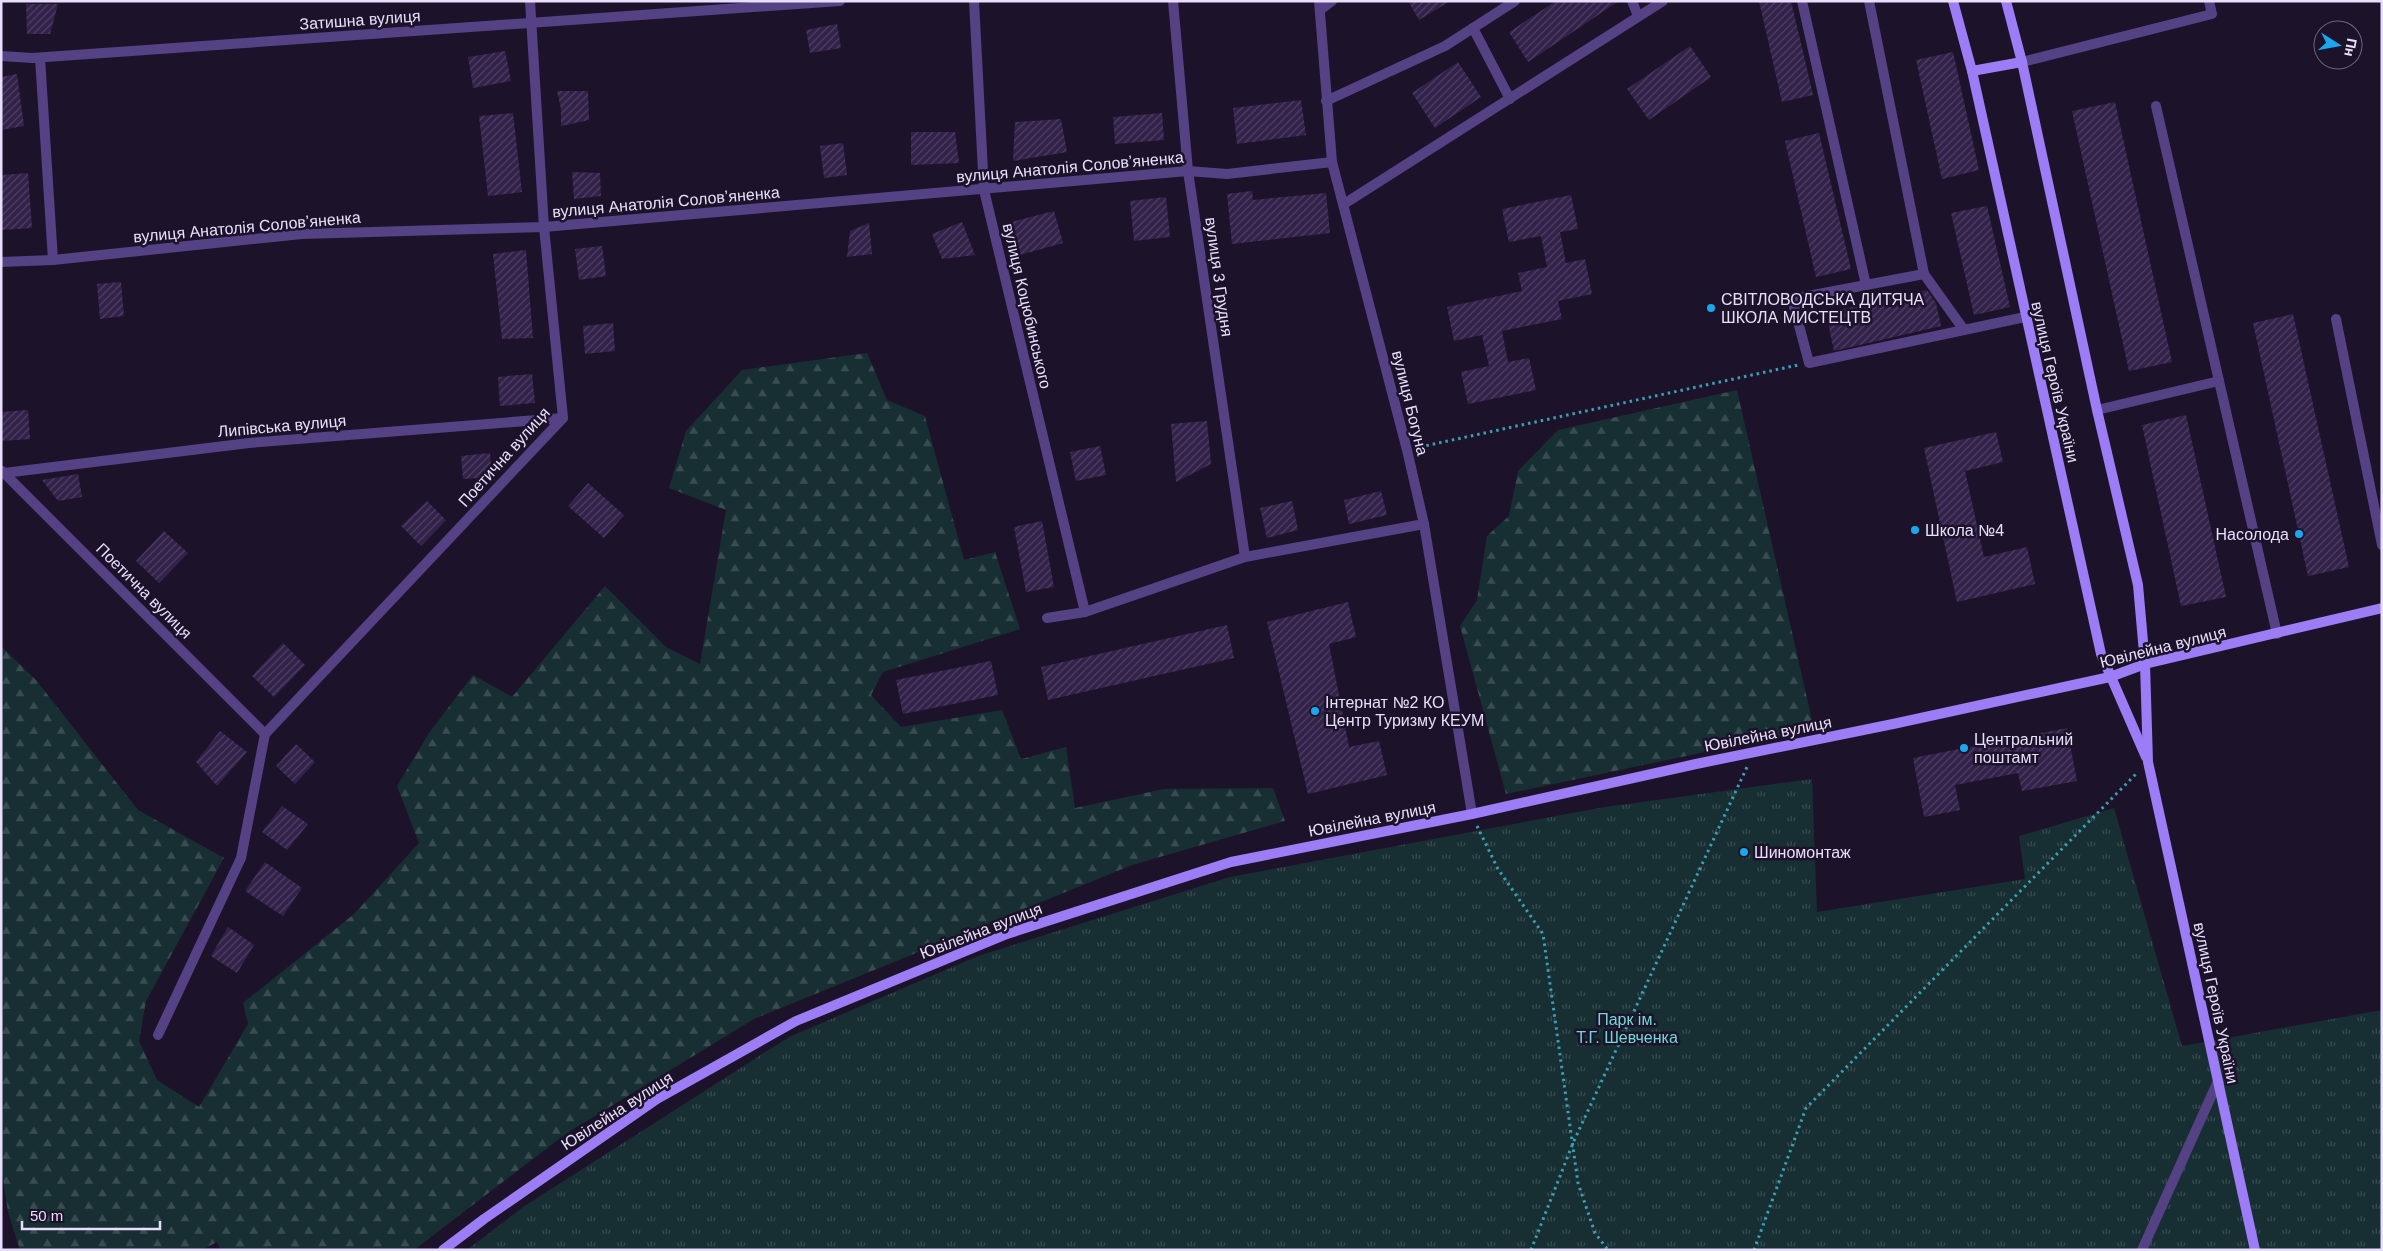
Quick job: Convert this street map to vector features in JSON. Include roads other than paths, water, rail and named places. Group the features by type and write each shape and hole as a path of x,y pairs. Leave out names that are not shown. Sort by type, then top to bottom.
{"main road":[{"name":"вулиця Героїв України","path":"1953,1 1972,71 2025,317 2102,654 2110,677 2148,762"},
{"name":"вулиця Героїв України","path":"2006,1 2022,62 2097,410 2138,585 2146,664 2148,762 2255,1250"},
{"path":"1972,71 2022,62"},
{"name":"Ювілейна вулиця","path":"443,1250 484,1219 657,1099 796,1021 1008,934 1231,862 1472,814 1753,752 2110,677 2146,664 2382,608"}],"street":[{"name":"Поетична вулиця","path":"3,472 265,734 563,418 544,227 530,1"},
{"name":"Затишна вулиця","path":"1,56 36,58 840,1"},
{"name":"вулиця Коцюбинського","path":"974,1 984,190 1085,612"},
{"name":"вулиця 3 Грудня","path":"1173,1 1188,171 1245,557"},
{"path":"1320,6 1332,1"},
{"path":"1326,101 1445,46 1515,1"},
{"path":"1632,1 1638,16"},
{"path":"1344,204 1663,1"},
{"path":"1802,1 1866,285"},
{"path":"1869,1 1924,274 1964,330"},
{"path":"2022,62 2212,14 2209,1"},
{"name":"вулиця Богуна","path":"1320,6 1332,162 1407,450 1424,524 1472,814"},
{"path":"1472,28 1510,100"},
{"path":"36,58 53,260"},
{"path":"2156,106 2277,634"},
{"name":"вулиця Анатолія Соловʼяненка","path":"1,262 53,260 302,234 544,227 1188,171 1226,174 1332,162"},
{"path":"1924,274 1792,299 1809,363 2025,317"},
{"path":"2336,319 2382,544"},
{"path":"2097,410 2219,381"},
{"name":"Липівська вулиця","path":"3,472 250,443 563,418"},
{"path":"1047,618 1085,612 1245,557 1424,524"},
{"path":"158,1035 241,858 265,734"},
{"path":"2142,1250 2218,1081"}],"place":[{"name":"СВІТЛОВОДСЬКА ДИТЯЧА ШКОЛА МИСТЕЦТВ","path":"1711,308"},
{"name":"Школа №4","path":"1915,530"},
{"name":"Насолода","path":"2299,534"},
{"name":"Інтернат №2 КО Центр Туризму КЕУМ","path":"1315,711"},
{"name":"Центральний поштамт","path":"1964,748"},
{"name":"Шиномонтаж","path":"1744,852"}],"park label":[{"name":"Парк ім. Т.Г. Шевченка","path":"1627,1028"}]}
